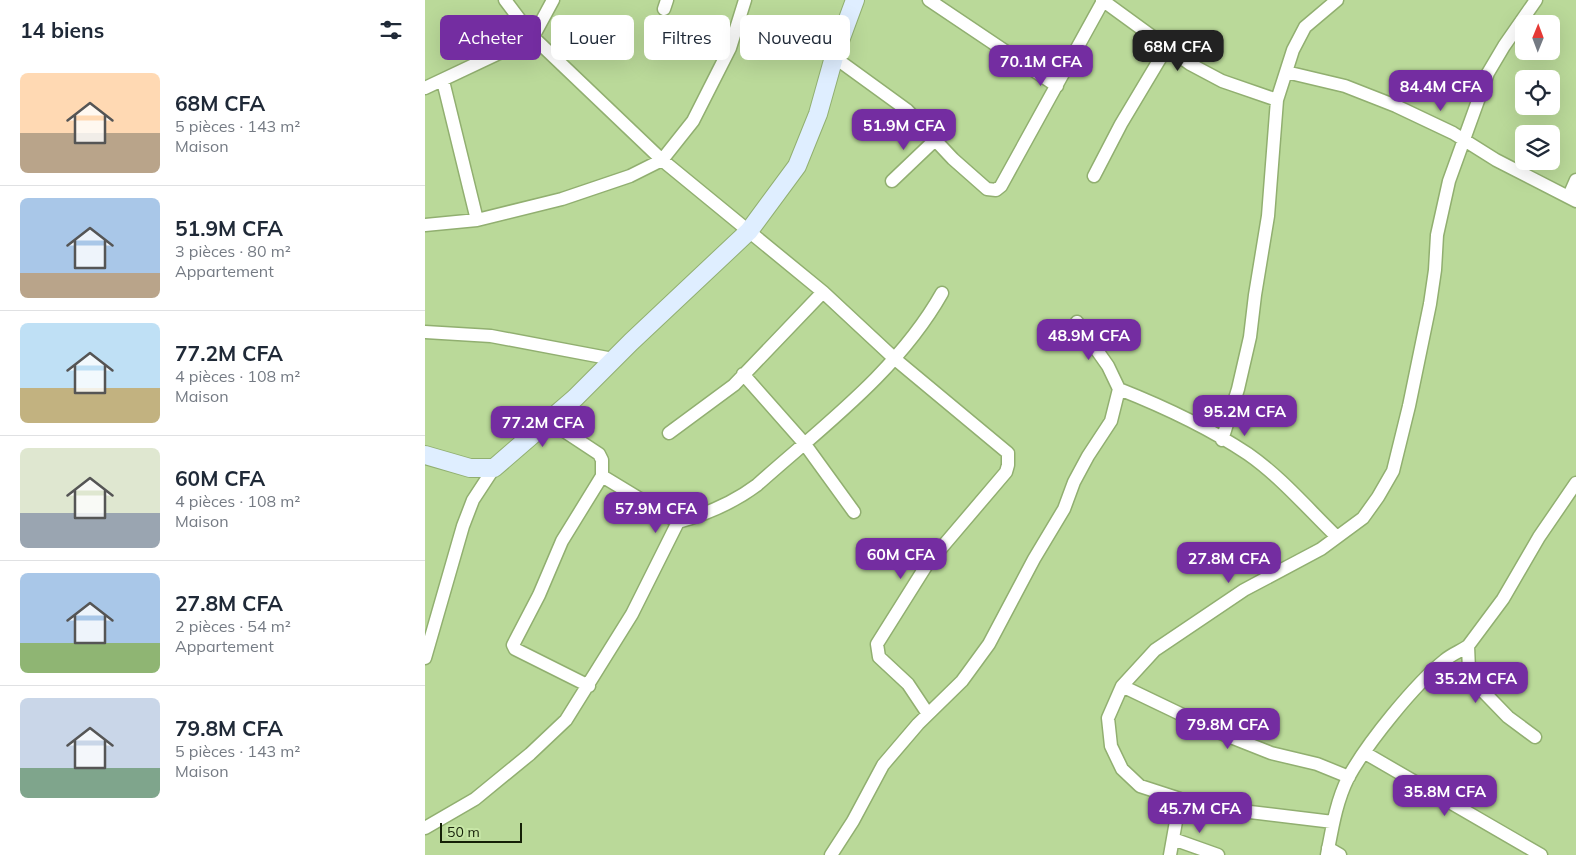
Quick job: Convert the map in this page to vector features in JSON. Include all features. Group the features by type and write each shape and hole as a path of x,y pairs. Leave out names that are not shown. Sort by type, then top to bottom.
{"street":[{"path":"505,0 516,15"},
{"path":"541,22 553,0"},
{"path":"425,225 477,220 562,200 630,176 662,160 677,144 693,121 729,48 745,0"},
{"path":"849,15 855,0"},
{"path":"929,0 1057,86"},
{"path":"838,60 907,110 934,141 987,189 996,190 1006,178 1103,0 1190,64 1222,81 1277,100"},
{"path":"1222,440 1238,389 1251,337 1255,295 1268,216 1277,100 1293,50 1305,27 1337,0"},
{"path":"1333,822 1250,812 1180,799 1140,786 1122,769 1111,746 1108,718 1122,686 1155,650 1244,590 1321,549 1363,518 1393,471 1407,415 1430,304 1435,270 1437,235 1443,202 1488,73 1536,0"},
{"path":"541,45 662,160 823,292 895,359 1004,448 1008,457 1006,472 926,566 877,644 879,658 908,684 928,714"},
{"path":"1094,176 1121,124 1167,46"},
{"path":"425,88 486,60"},
{"path":"425,658 463,526 473,500 494,468 598,377 613,359 749,231 797,166 818,114 833,60"},
{"path":"1286,72 1363,92 1464,139 1496,160 1573,198 1576,180"},
{"path":"443,81 477,220"},
{"path":"892,181 934,141"},
{"path":"669,433 724,394 823,292"},
{"path":"425,828 475,798 531,754 566,720 589,686 632,614 678,522 740,498 803,444 880,376 929,314 942,293"},
{"path":"831,855 853,821 883,765 928,714 962,681 989,644 1034,559 1064,509 1074,482 1088,456 1105,433 1116,406 1119,389 1108,366 1077,322"},
{"path":"425,332 491,336 613,359"},
{"path":"743,374 803,444 854,512"},
{"path":"1119,389 1157,404 1248,454 1277,478 1337,537"},
{"path":"549,420 599,454 602,460 602,476 562,541 539,595 513,644 515,649 589,686"},
{"path":"425,455 470,468 494,468"},
{"path":"602,476 678,522"},
{"path":"1341,855 1327,852 1333,822 1349,777 1391,717 1447,658 1468,646 1503,599 1520,569 1576,483"},
{"path":"1468,646 1469,670 1477,685 1508,717 1535,737"},
{"path":"1122,686 1218,732 1271,753 1317,764 1349,777"},
{"path":"1365,753 1541,855"},
{"path":"1169,855 1180,799"},
{"path":"1173,839 1217,855"}]}
